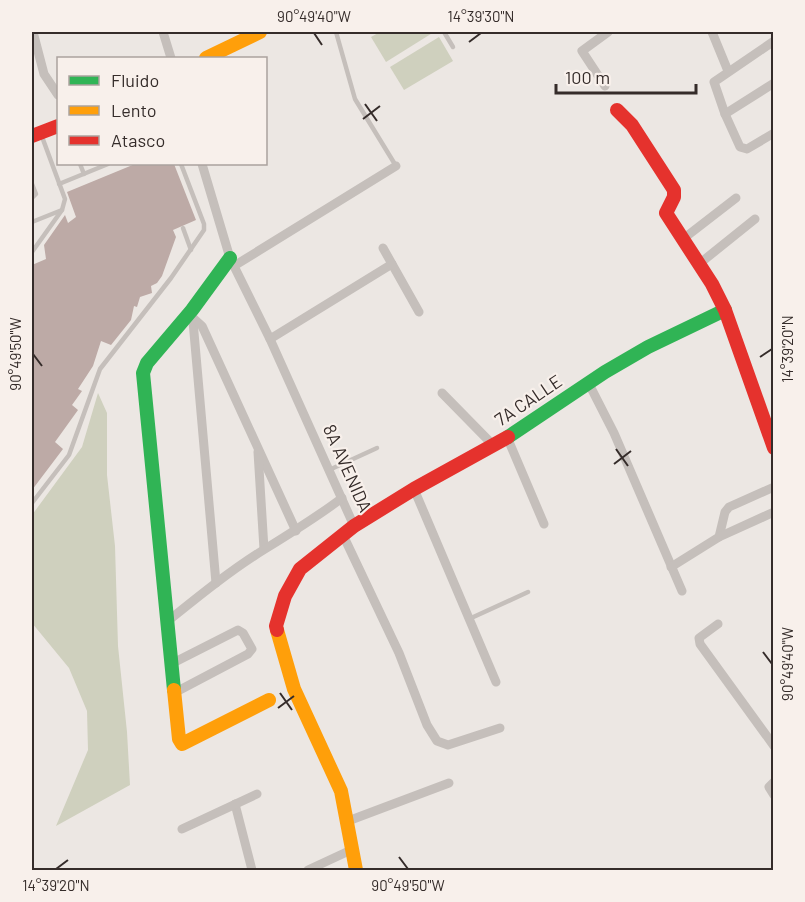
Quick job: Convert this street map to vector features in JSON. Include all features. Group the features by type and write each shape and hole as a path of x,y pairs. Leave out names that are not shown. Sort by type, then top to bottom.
{"street":[{"path":"33,32 44,74"},
{"path":"163,32 171,57"},
{"path":"208,57 260,32"},
{"path":"605,87 582,51 608,32"},
{"path":"712,32 728,71"},
{"path":"774,41 714,82 740,147 747,150 774,133"},
{"path":"32,57 57,94"},
{"path":"725,114 774,83"},
{"path":"617,110 632,125 674,190 674,197 666,213 712,284 725,310 774,448"},
{"path":"36,134 57,126"},
{"name":"8A AVENIDA","path":"202,165 232,262 270,339 354,526 300,569 285,596 276,626 294,689 341,792 356,870"},
{"path":"269,700 182,744 179,739 143,373 147,363 192,314 232,262 396,166"},
{"path":"683,239 736,198"},
{"path":"699,264 755,219"},
{"path":"383,248 419,312"},
{"path":"270,339 392,264"},
{"name":"7A CALLE","path":"354,526 414,489 507,437 588,382 648,347 725,310"},
{"path":"192,314 202,326 296,531"},
{"path":"192,314 216,583"},
{"path":"588,382 614,433 682,591"},
{"path":"442,393 493,445"},
{"path":"507,437 544,524"},
{"path":"257,444 264,549"},
{"path":"259,477 270,473"},
{"path":"720,537 729,507 774,487"},
{"path":"414,489 496,682"},
{"path":"168,621 264,549 296,531 342,498"},
{"path":"671,567 720,537 774,512"},
{"path":"343,535 399,653 427,725 437,741 448,745 500,728"},
{"path":"718,624 699,638 700,644 774,746"},
{"path":"171,663 238,630 243,633 252,649 248,654 174,693"},
{"path":"774,782 769,787 774,795"},
{"path":"348,821 449,783"},
{"path":"182,829 257,794"},
{"path":"235,804 252,870"},
{"path":"308,870 351,850"}],"lane":[{"path":"336,32 355,99 396,166"},
{"path":"444,32 453,47"},
{"path":"32,251 62,210 65,199 36,134"},
{"path":"80,165 84,174"},
{"path":"59,184 106,165"},
{"path":"32,504 69,455 100,369 201,235 204,224 181,165"},
{"path":"32,184 36,194 32,198"},
{"path":"32,222 62,210"},
{"path":"183,228 191,250"},
{"path":"329,470 377,448"},
{"path":"469,619 528,592"}],"green space":[{"path":"380,32 434,32 386,62 371,37"},
{"path":"439,37 453,61 404,90 390,67"},
{"path":"98,393 107,413 107,475 115,546 118,646 130,785 56,826 88,750 87,711 69,668 32,623 32,515 82,447"}],"building":[{"path":"133,165 174,165 196,220 173,230 176,237 162,276 157,283 151,286 152,293 140,297 137,307 134,306 131,320 111,345 101,341 93,366 78,389 82,391 72,405 78,410 55,442 63,449 32,490 32,265 46,259 44,245 65,215 68,223 76,217 67,192"}],"traffic: fast":[{"path":"174,690 143,373 147,363 192,310 230,258"},
{"path":"508,437 605,372 648,347 725,310"}],"traffic: slow":[{"path":"208,57 260,32"},
{"path":"277,630 294,689 341,791 356,870"},
{"path":"174,690 179,739 182,744 269,700"}],"traffic: jam":[{"path":"617,110 632,125 674,190 674,197 666,213 712,284 725,310 774,448"},
{"path":"32,136 57,126"},
{"path":"277,630 276,626 285,596 300,569 354,526 414,489 508,437"}]}
